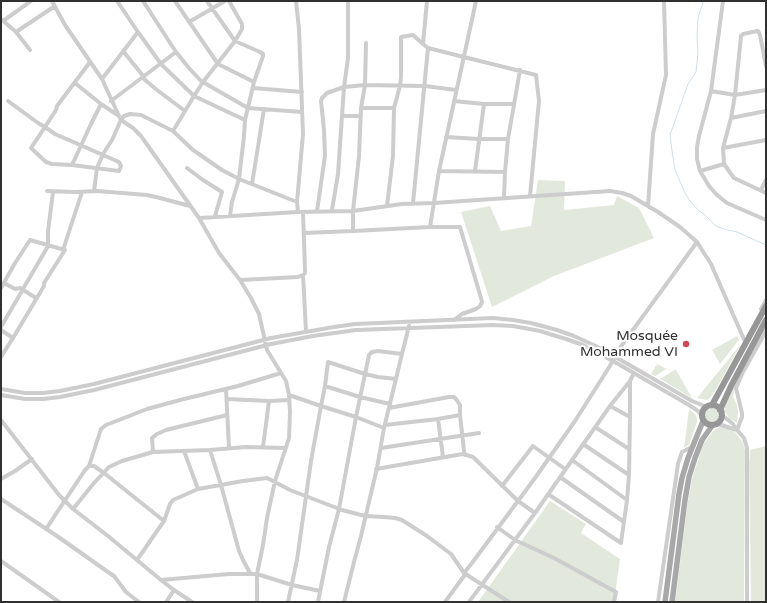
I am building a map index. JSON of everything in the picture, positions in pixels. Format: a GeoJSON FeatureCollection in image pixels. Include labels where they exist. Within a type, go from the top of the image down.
{"type":"FeatureCollection","features":[{"type":"Feature","properties":{"kind":"highway"},"geometry":{"type":"LineString","coordinates":[[710,406],[766,306]]}},
{"type":"Feature","properties":{"kind":"highway"},"geometry":{"type":"LineString","coordinates":[[721,412],[715,406],[710,406],[704,409],[702,418],[707,424],[715,425],[721,418],[721,412],[766,320]]}},
{"type":"Feature","properties":{"kind":"main road"},"geometry":{"type":"LineString","coordinates":[[665,602],[682,478],[692,447],[702,426],[702,418]]}},
{"type":"Feature","properties":{"kind":"main road"},"geometry":{"type":"LineString","coordinates":[[672,602],[690,477],[702,440],[715,425]]}},
{"type":"Feature","properties":{"kind":"street"},"geometry":{"type":"LineString","coordinates":[[30,50],[16,32],[2,20],[31,1]]}},
{"type":"Feature","properties":{"kind":"street"},"geometry":{"type":"LineString","coordinates":[[52,1],[65,25],[102,79],[120,118]]}},
{"type":"Feature","properties":{"kind":"street"},"geometry":{"type":"LineString","coordinates":[[117,1],[161,64],[194,96],[245,120]]}},
{"type":"Feature","properties":{"kind":"street"},"geometry":{"type":"LineString","coordinates":[[143,1],[176,52],[196,77],[203,82],[248,108],[302,112]]}},
{"type":"Feature","properties":{"kind":"street"},"geometry":{"type":"LineString","coordinates":[[175,1],[218,64],[254,82]]}},
{"type":"Feature","properties":{"kind":"street"},"geometry":{"type":"LineString","coordinates":[[207,1],[235,41],[263,54],[263,60],[254,82],[245,120],[239,179],[232,202],[230,216]]}},
{"type":"Feature","properties":{"kind":"street"},"geometry":{"type":"LineString","coordinates":[[189,22],[224,1]]}},
{"type":"Feature","properties":{"kind":"street"},"geometry":{"type":"LineString","coordinates":[[173,131],[203,82],[235,41],[243,26],[229,1]]}},
{"type":"Feature","properties":{"kind":"street"},"geometry":{"type":"LineString","coordinates":[[296,1],[299,29],[303,134],[297,202],[304,233],[306,331]]}},
{"type":"Feature","properties":{"kind":"street"},"geometry":{"type":"LineString","coordinates":[[332,210],[338,174],[344,86],[348,58],[348,1]]}},
{"type":"Feature","properties":{"kind":"street"},"geometry":{"type":"LineString","coordinates":[[423,44],[427,1]]}},
{"type":"Feature","properties":{"kind":"street"},"geometry":{"type":"LineString","coordinates":[[430,227],[446,137],[476,1]]}},
{"type":"Feature","properties":{"kind":"street"},"geometry":{"type":"LineString","coordinates":[[648,206],[653,134],[666,75],[664,1]]}},
{"type":"Feature","properties":{"kind":"street"},"geometry":{"type":"LineString","coordinates":[[723,1],[711,91],[697,147],[697,159],[700,171],[709,186],[717,195],[728,203],[766,220]]}},
{"type":"Feature","properties":{"kind":"street"},"geometry":{"type":"LineString","coordinates":[[16,32],[55,6]]}},
{"type":"Feature","properties":{"kind":"street"},"geometry":{"type":"LineString","coordinates":[[766,66],[758,31],[743,34],[741,36],[731,118],[723,148],[724,164],[734,178],[766,193]]}},
{"type":"Feature","properties":{"kind":"street"},"geometry":{"type":"LineString","coordinates":[[102,79],[138,32]]}},
{"type":"Feature","properties":{"kind":"street"},"geometry":{"type":"LineString","coordinates":[[387,206],[393,156],[394,108],[400,86],[401,37],[413,35],[428,48],[536,75],[539,101],[530,196]]}},
{"type":"Feature","properties":{"kind":"street"},"geometry":{"type":"LineString","coordinates":[[353,231],[353,211],[359,156],[361,108],[365,85],[366,43]]}},
{"type":"Feature","properties":{"kind":"street"},"geometry":{"type":"LineString","coordinates":[[412,203],[428,48]]}},
{"type":"Feature","properties":{"kind":"street"},"geometry":{"type":"LineString","coordinates":[[123,51],[144,79],[185,111]]}},
{"type":"Feature","properties":{"kind":"street"},"geometry":{"type":"LineString","coordinates":[[112,101],[176,52]]}},
{"type":"Feature","properties":{"kind":"street"},"geometry":{"type":"LineString","coordinates":[[8,101],[45,127],[61,137],[119,162],[121,166],[119,171],[52,164],[46,162],[31,148],[45,127],[56,110],[57,106],[90,62]]}},
{"type":"Feature","properties":{"kind":"street"},"geometry":{"type":"LineString","coordinates":[[504,198],[508,138],[520,70]]}},
{"type":"Feature","properties":{"kind":"street"},"geometry":{"type":"LineString","coordinates":[[75,83],[133,128],[141,136],[199,218],[219,253],[240,280],[251,298],[258,314],[266,345],[271,357],[286,382],[289,394],[289,438],[275,481],[257,574],[257,602]]}},
{"type":"Feature","properties":{"kind":"street"},"geometry":{"type":"LineString","coordinates":[[317,211],[325,156],[321,101],[327,93],[344,86],[365,85],[425,86],[456,90]]}},
{"type":"Feature","properties":{"kind":"street"},"geometry":{"type":"LineString","coordinates":[[253,88],[302,92]]}},
{"type":"Feature","properties":{"kind":"street"},"geometry":{"type":"LineString","coordinates":[[711,91],[735,95],[766,90]]}},
{"type":"Feature","properties":{"kind":"street"},"geometry":{"type":"LineString","coordinates":[[454,101],[484,104],[514,104]]}},
{"type":"Feature","properties":{"kind":"street"},"geometry":{"type":"LineString","coordinates":[[72,165],[101,104]]}},
{"type":"Feature","properties":{"kind":"street"},"geometry":{"type":"LineString","coordinates":[[475,172],[484,104]]}},
{"type":"Feature","properties":{"kind":"street"},"geometry":{"type":"LineString","coordinates":[[361,108],[394,108]]}},
{"type":"Feature","properties":{"kind":"street"},"geometry":{"type":"LineString","coordinates":[[252,184],[264,109]]}},
{"type":"Feature","properties":{"kind":"street"},"geometry":{"type":"LineString","coordinates":[[731,118],[766,111]]}},
{"type":"Feature","properties":{"kind":"street"},"geometry":{"type":"LineString","coordinates":[[94,191],[97,168],[103,154],[112,140],[120,118],[128,114],[141,115],[173,131],[185,144],[200,156],[239,179],[297,202]]}},
{"type":"Feature","properties":{"kind":"street"},"geometry":{"type":"LineString","coordinates":[[343,116],[361,116]]}},
{"type":"Feature","properties":{"kind":"street"},"geometry":{"type":"LineString","coordinates":[[446,137],[479,139],[508,138]]}},
{"type":"Feature","properties":{"kind":"street"},"geometry":{"type":"LineString","coordinates":[[723,148],[766,140]]}},
{"type":"Feature","properties":{"kind":"street"},"geometry":{"type":"LineString","coordinates":[[700,171],[724,164]]}},
{"type":"Feature","properties":{"kind":"street"},"geometry":{"type":"LineString","coordinates":[[187,168],[196,176],[222,192],[215,216]]}},
{"type":"Feature","properties":{"kind":"street"},"geometry":{"type":"LineString","coordinates":[[440,171],[505,172]]}},
{"type":"Feature","properties":{"kind":"street"},"geometry":{"type":"LineString","coordinates":[[761,190],[766,180]]}},
{"type":"Feature","properties":{"kind":"street"},"geometry":{"type":"LineString","coordinates":[[47,191],[94,191],[154,196],[190,206]]}},
{"type":"Feature","properties":{"kind":"street"},"geometry":{"type":"LineString","coordinates":[[199,218],[332,210],[353,211],[412,203],[434,203],[616,191],[632,196],[648,206],[680,227],[697,242],[711,264],[745,342]]}},
{"type":"Feature","properties":{"kind":"street"},"geometry":{"type":"LineString","coordinates":[[13,338],[1,328],[48,246],[49,222],[53,192]]}},
{"type":"Feature","properties":{"kind":"street"},"geometry":{"type":"LineString","coordinates":[[1,357],[65,250],[63,250],[82,192]]}},
{"type":"Feature","properties":{"kind":"street"},"geometry":{"type":"LineString","coordinates":[[304,233],[460,227],[482,302],[480,306],[453,320]]}},
{"type":"Feature","properties":{"kind":"street"},"geometry":{"type":"LineString","coordinates":[[1,288],[30,240],[63,250]]}},
{"type":"Feature","properties":{"kind":"street"},"geometry":{"type":"LineString","coordinates":[[445,602],[464,576],[464,573],[550,458],[613,361],[614,356],[697,242]]}},
{"type":"Feature","properties":{"kind":"street"},"geometry":{"type":"LineString","coordinates":[[240,280],[298,277],[304,275]]}},
{"type":"Feature","properties":{"kind":"street"},"geometry":{"type":"LineString","coordinates":[[4,283],[15,290],[20,288],[23,289],[36,298]]}},
{"type":"Feature","properties":{"kind":"street"},"geometry":{"type":"LineString","coordinates":[[745,342],[766,300]]}},
{"type":"Feature","properties":{"kind":"street"},"geometry":{"type":"LineString","coordinates":[[1,389],[16,392],[35,393],[60,391],[101,382],[265,339],[355,324],[498,319],[540,325],[566,332],[614,356],[692,401],[710,406]]}},
{"type":"Feature","properties":{"kind":"street"},"geometry":{"type":"LineString","coordinates":[[344,602],[361,536],[385,426],[411,321]]}},
{"type":"Feature","properties":{"kind":"street"},"geometry":{"type":"LineString","coordinates":[[1,395],[26,399],[60,397],[101,388],[266,345],[306,337],[356,330],[483,324],[522,327],[566,338],[613,361],[698,410],[702,418]]}},
{"type":"Feature","properties":{"kind":"street"},"geometry":{"type":"LineString","coordinates":[[737,430],[742,413],[736,388],[743,372],[766,331]]}},
{"type":"Feature","properties":{"kind":"street"},"geometry":{"type":"LineString","coordinates":[[318,602],[329,547],[340,509],[356,417],[370,355],[372,352],[378,351],[402,354]]}},
{"type":"Feature","properties":{"kind":"street"},"geometry":{"type":"LineString","coordinates":[[288,602],[307,496],[328,362],[365,374],[396,379]]}},
{"type":"Feature","properties":{"kind":"street"},"geometry":{"type":"LineString","coordinates":[[46,529],[64,500],[89,466],[101,429],[106,425],[147,410],[184,399],[238,386],[281,373]]}},
{"type":"Feature","properties":{"kind":"street"},"geometry":{"type":"LineString","coordinates":[[469,602],[535,513],[634,374]]}},
{"type":"Feature","properties":{"kind":"street"},"geometry":{"type":"LineString","coordinates":[[548,494],[621,543],[629,475],[630,380]]}},
{"type":"Feature","properties":{"kind":"street"},"geometry":{"type":"LineString","coordinates":[[325,386],[390,406],[454,397],[460,405],[465,455]]}},
{"type":"Feature","properties":{"kind":"street"},"geometry":{"type":"LineString","coordinates":[[226,389],[229,448]]}},
{"type":"Feature","properties":{"kind":"street"},"geometry":{"type":"LineString","coordinates":[[289,394],[321,406],[385,426],[460,415]]}},
{"type":"Feature","properties":{"kind":"street"},"geometry":{"type":"LineString","coordinates":[[227,399],[270,401],[289,400]]}},
{"type":"Feature","properties":{"kind":"street"},"geometry":{"type":"LineString","coordinates":[[263,447],[270,401]]}},
{"type":"Feature","properties":{"kind":"street"},"geometry":{"type":"LineString","coordinates":[[610,406],[630,418]]}},
{"type":"Feature","properties":{"kind":"street"},"geometry":{"type":"LineString","coordinates":[[721,412],[744,438],[748,448],[747,602]]}},
{"type":"Feature","properties":{"kind":"street"},"geometry":{"type":"LineString","coordinates":[[153,452],[152,438],[157,434],[166,430],[227,415]]}},
{"type":"Feature","properties":{"kind":"street"},"geometry":{"type":"LineString","coordinates":[[438,419],[443,457]]}},
{"type":"Feature","properties":{"kind":"street"},"geometry":{"type":"LineString","coordinates":[[1,420],[59,495],[73,509],[161,580],[192,602]]}},
{"type":"Feature","properties":{"kind":"street"},"geometry":{"type":"LineString","coordinates":[[715,425],[737,430]]}},
{"type":"Feature","properties":{"kind":"street"},"geometry":{"type":"LineString","coordinates":[[595,427],[630,449]]}},
{"type":"Feature","properties":{"kind":"street"},"geometry":{"type":"LineString","coordinates":[[381,448],[479,433]]}},
{"type":"Feature","properties":{"kind":"street"},"geometry":{"type":"LineString","coordinates":[[584,444],[629,475]]}},
{"type":"Feature","properties":{"kind":"street"},"geometry":{"type":"LineString","coordinates":[[502,486],[533,446],[565,469]]}},
{"type":"Feature","properties":{"kind":"street"},"geometry":{"type":"LineString","coordinates":[[658,602],[678,464],[682,452],[692,447]]}},
{"type":"Feature","properties":{"kind":"street"},"geometry":{"type":"LineString","coordinates":[[73,509],[109,467],[122,461],[153,452],[229,448],[286,448]]}},
{"type":"Feature","properties":{"kind":"street"},"geometry":{"type":"LineString","coordinates":[[210,450],[239,551],[244,564],[250,573]]}},
{"type":"Feature","properties":{"kind":"street"},"geometry":{"type":"LineString","coordinates":[[184,451],[198,489]]}},
{"type":"Feature","properties":{"kind":"street"},"geometry":{"type":"LineString","coordinates":[[376,469],[457,455],[473,456],[518,501],[535,513]]}},
{"type":"Feature","properties":{"kind":"street"},"geometry":{"type":"LineString","coordinates":[[1,479],[15,472],[32,459]]}},
{"type":"Feature","properties":{"kind":"street"},"geometry":{"type":"LineString","coordinates":[[572,460],[627,500]]}},
{"type":"Feature","properties":{"kind":"street"},"geometry":{"type":"LineString","coordinates":[[89,466],[94,466],[104,473],[164,521]]}},
{"type":"Feature","properties":{"kind":"street"},"geometry":{"type":"LineString","coordinates":[[560,477],[624,522]]}},
{"type":"Feature","properties":{"kind":"street"},"geometry":{"type":"LineString","coordinates":[[137,560],[164,521],[173,500],[198,489],[267,478],[286,488],[340,509],[365,516],[384,516],[402,520],[451,554],[464,573],[510,602]]}},
{"type":"Feature","properties":{"kind":"street"},"geometry":{"type":"LineString","coordinates":[[1,500],[114,576],[126,592],[139,602]]}},
{"type":"Feature","properties":{"kind":"street"},"geometry":{"type":"LineString","coordinates":[[498,527],[515,540],[554,558],[616,592],[614,602]]}},
{"type":"Feature","properties":{"kind":"street"},"geometry":{"type":"LineString","coordinates":[[1,561],[60,602]]}},
{"type":"Feature","properties":{"kind":"street"},"geometry":{"type":"LineString","coordinates":[[161,580],[250,573],[320,591]]}},
{"type":"Feature","properties":{"kind":"street"},"geometry":{"type":"LineString","coordinates":[[166,602],[174,590]]}},
{"type":"Feature","properties":{"kind":"shaded area"},"geometry":{"type":"Polygon","coordinates":[[[538,180],[565,181],[564,210],[614,205],[617,196],[639,208],[654,238],[554,276],[492,307],[461,212],[490,206],[501,231],[531,226],[538,180]]]}},
{"type":"Feature","properties":{"kind":"shaded area"},"geometry":{"type":"Polygon","coordinates":[[[737,336],[739,340],[720,364],[712,350],[737,336]]]}},
{"type":"Feature","properties":{"kind":"shaded area"},"geometry":{"type":"Polygon","coordinates":[[[741,344],[709,399],[706,400],[697,398],[741,344]]]}},
{"type":"Feature","properties":{"kind":"shaded area"},"geometry":{"type":"Polygon","coordinates":[[[657,364],[667,369],[655,376],[651,374],[657,364]]]}},
{"type":"Feature","properties":{"kind":"shaded area"},"geometry":{"type":"Polygon","coordinates":[[[676,370],[692,398],[660,379],[676,370]]]}},
{"type":"Feature","properties":{"kind":"shaded area"},"geometry":{"type":"Polygon","coordinates":[[[735,384],[733,397],[737,405],[737,423],[729,418],[724,411],[726,402],[735,384]]]}},
{"type":"Feature","properties":{"kind":"shaded area"},"geometry":{"type":"Polygon","coordinates":[[[712,408],[717,410],[720,416],[717,421],[712,423],[707,421],[704,415],[707,410],[712,408]]]}},
{"type":"Feature","properties":{"kind":"shaded area"},"geometry":{"type":"Polygon","coordinates":[[[689,409],[695,414],[697,422],[689,445],[684,448],[689,409]]]}},
{"type":"Feature","properties":{"kind":"shaded area"},"geometry":{"type":"Polygon","coordinates":[[[720,427],[728,428],[735,432],[742,441],[745,449],[744,602],[675,602],[692,479],[704,443],[714,430],[720,427]]]}},
{"type":"Feature","properties":{"kind":"shaded area"},"geometry":{"type":"Polygon","coordinates":[[[766,446],[766,602],[751,602],[750,450],[766,446]]]}},
{"type":"Feature","properties":{"kind":"shaded area"},"geometry":{"type":"Polygon","coordinates":[[[550,501],[586,524],[581,533],[620,559],[614,602],[478,602],[550,501]]]}},
{"type":"Feature","properties":{"kind":"waterway"},"geometry":{"type":"LineString","coordinates":[[703,1],[698,19],[698,53],[696,72],[688,84],[670,135],[675,170],[690,201],[716,226],[737,232],[766,245]]}},
{"type":"Feature","properties":{"kind":"place","name":"Mosquée Mohammed VI"},"geometry":{"type":"Point","coordinates":[686,344]}}]}
